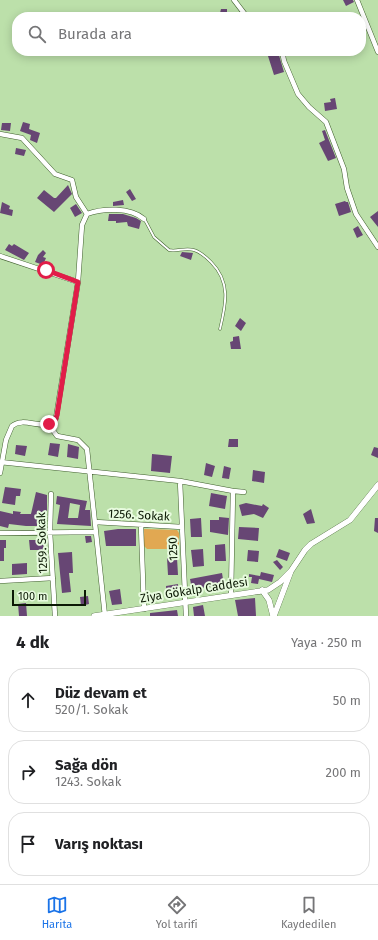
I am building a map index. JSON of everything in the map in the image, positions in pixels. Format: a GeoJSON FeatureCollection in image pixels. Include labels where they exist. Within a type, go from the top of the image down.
{"type":"FeatureCollection","features":[{"type":"Feature","properties":{"kind":"street"},"geometry":{"type":"LineString","coordinates":[[234,0],[243,12]]}},
{"type":"Feature","properties":{"kind":"street"},"geometry":{"type":"LineString","coordinates":[[357,0],[362,12]]}},
{"type":"Feature","properties":{"kind":"street"},"geometry":{"type":"LineString","coordinates":[[366,22],[378,52]]}},
{"type":"Feature","properties":{"kind":"street"},"geometry":{"type":"LineString","coordinates":[[283,56],[298,94],[309,108],[326,122],[344,169],[347,188],[356,214],[378,247]]}},
{"type":"Feature","properties":{"kind":"street"},"geometry":{"type":"LineString","coordinates":[[0,134],[22,138],[56,176],[72,180],[76,197],[87,214]]}},
{"type":"Feature","properties":{"kind":"street"},"geometry":{"type":"LineString","coordinates":[[87,214],[122,210],[131,212],[144,219]]}},
{"type":"Feature","properties":{"kind":"street"},"geometry":{"type":"LineString","coordinates":[[0,473],[6,440],[12,426],[21,422],[49,424],[55,421],[78,282],[82,225],[87,214]]}},
{"type":"Feature","properties":{"kind":"street"},"geometry":{"type":"LineString","coordinates":[[0,256],[78,282]]}},
{"type":"Feature","properties":{"kind":"street"},"geometry":{"type":"LineString","coordinates":[[49,424],[57,436],[73,439],[85,445],[91,471],[105,615]]}},
{"type":"Feature","properties":{"kind":"street"},"geometry":{"type":"LineString","coordinates":[[1,462],[180,481],[244,492]]}},
{"type":"Feature","properties":{"kind":"street","name":"1250"},"geometry":{"type":"LineString","coordinates":[[180,481],[186,616]]}},
{"type":"Feature","properties":{"kind":"street"},"geometry":{"type":"LineString","coordinates":[[273,616],[292,571],[308,547],[350,520],[378,485]]}},
{"type":"Feature","properties":{"kind":"street"},"geometry":{"type":"LineString","coordinates":[[232,595],[233,491]]}},
{"type":"Feature","properties":{"kind":"street","name":"1259. Sokak"},"geometry":{"type":"LineString","coordinates":[[51,494],[50,532],[55,616]]}},
{"type":"Feature","properties":{"kind":"street","name":"1256. Sokak"},"geometry":{"type":"LineString","coordinates":[[95,522],[141,526],[182,527]]}},
{"type":"Feature","properties":{"kind":"street"},"geometry":{"type":"LineString","coordinates":[[141,526],[144,609]]}},
{"type":"Feature","properties":{"kind":"street"},"geometry":{"type":"LineString","coordinates":[[0,533],[96,532]]}},
{"type":"Feature","properties":{"kind":"street","name":"Ziya Gökalp Caddesi"},"geometry":{"type":"LineString","coordinates":[[94,616],[262,590],[274,587],[292,571]]}},
{"type":"Feature","properties":{"kind":"street"},"geometry":{"type":"LineString","coordinates":[[0,581],[53,578]]}},
{"type":"Feature","properties":{"kind":"street"},"geometry":{"type":"LineString","coordinates":[[262,590],[269,600],[273,616]]}},
{"type":"Feature","properties":{"kind":"lane"},"geometry":{"type":"LineString","coordinates":[[144,219],[154,237],[169,250],[185,248],[194,250],[205,256],[219,269],[223,279],[226,304],[220,329]]}},
{"type":"Feature","properties":{"kind":"shaded area"},"geometry":{"type":"Polygon","coordinates":[[[144,529],[177,530],[179,533],[179,547],[176,549],[147,549],[144,546],[144,529]]]}},
{"type":"Feature","properties":{"kind":"building"},"geometry":{"type":"Polygon","coordinates":[[[343,0],[353,0],[354,2],[346,6],[343,0]]]}},
{"type":"Feature","properties":{"kind":"building"},"geometry":{"type":"Polygon","coordinates":[[[221,9],[227,9],[227,12],[220,12],[221,9]]]}},
{"type":"Feature","properties":{"kind":"building"},"geometry":{"type":"Polygon","coordinates":[[[268,56],[279,56],[284,72],[274,75],[268,56]]]}},
{"type":"Feature","properties":{"kind":"building"},"geometry":{"type":"Polygon","coordinates":[[[335,98],[337,109],[325,111],[324,103],[331,102],[330,99],[335,98]]]}},
{"type":"Feature","properties":{"kind":"building"},"geometry":{"type":"Polygon","coordinates":[[[23,122],[30,124],[29,129],[40,133],[37,143],[30,140],[31,135],[20,131],[23,122]]]}},
{"type":"Feature","properties":{"kind":"building"},"geometry":{"type":"Polygon","coordinates":[[[2,123],[11,123],[10,131],[1,130],[2,123]]]}},
{"type":"Feature","properties":{"kind":"building"},"geometry":{"type":"Polygon","coordinates":[[[325,130],[336,158],[328,161],[319,143],[325,140],[322,131],[325,130]]]}},
{"type":"Feature","properties":{"kind":"building"},"geometry":{"type":"Polygon","coordinates":[[[16,148],[26,150],[24,156],[15,154],[16,148]]]}},
{"type":"Feature","properties":{"kind":"building"},"geometry":{"type":"Polygon","coordinates":[[[68,185],[72,194],[54,212],[37,198],[44,190],[56,198],[68,185]]]}},
{"type":"Feature","properties":{"kind":"building"},"geometry":{"type":"Polygon","coordinates":[[[130,189],[136,199],[132,201],[126,192],[130,189]]]}},
{"type":"Feature","properties":{"kind":"building"},"geometry":{"type":"Polygon","coordinates":[[[123,200],[124,205],[113,206],[113,202],[123,200]]]}},
{"type":"Feature","properties":{"kind":"building"},"geometry":{"type":"Polygon","coordinates":[[[345,201],[348,202],[351,212],[339,216],[335,204],[345,201]]]}},
{"type":"Feature","properties":{"kind":"building"},"geometry":{"type":"Polygon","coordinates":[[[2,202],[10,206],[9,209],[13,210],[12,216],[0,213],[2,202]]]}},
{"type":"Feature","properties":{"kind":"building"},"geometry":{"type":"Polygon","coordinates":[[[76,204],[82,213],[75,217],[70,208],[76,204]]]}},
{"type":"Feature","properties":{"kind":"building"},"geometry":{"type":"Polygon","coordinates":[[[378,211],[378,227],[370,217],[378,211]]]}},
{"type":"Feature","properties":{"kind":"building"},"geometry":{"type":"Polygon","coordinates":[[[109,214],[123,214],[136,218],[141,221],[139,229],[128,226],[127,222],[116,223],[116,221],[108,221],[109,214]]]}},
{"type":"Feature","properties":{"kind":"building"},"geometry":{"type":"Polygon","coordinates":[[[358,226],[363,235],[357,238],[353,229],[358,226]]]}},
{"type":"Feature","properties":{"kind":"building"},"geometry":{"type":"Polygon","coordinates":[[[9,244],[12,246],[14,244],[29,253],[24,260],[5,250],[9,244]]]}},
{"type":"Feature","properties":{"kind":"building"},"geometry":{"type":"Polygon","coordinates":[[[43,250],[46,253],[43,257],[46,258],[43,265],[35,262],[38,255],[43,250]]]}},
{"type":"Feature","properties":{"kind":"building"},"geometry":{"type":"Polygon","coordinates":[[[182,252],[193,253],[191,260],[180,256],[182,252]]]}},
{"type":"Feature","properties":{"kind":"building"},"geometry":{"type":"Polygon","coordinates":[[[240,318],[246,323],[241,331],[235,326],[240,318]]]}},
{"type":"Feature","properties":{"kind":"building"},"geometry":{"type":"Polygon","coordinates":[[[239,336],[241,349],[231,349],[230,342],[233,341],[233,337],[239,336]]]}},
{"type":"Feature","properties":{"kind":"building"},"geometry":{"type":"Polygon","coordinates":[[[229,439],[238,439],[238,447],[228,447],[229,439]]]}},
{"type":"Feature","properties":{"kind":"building"},"geometry":{"type":"Polygon","coordinates":[[[50,443],[60,444],[58,457],[48,455],[50,443]]]}},
{"type":"Feature","properties":{"kind":"building"},"geometry":{"type":"Polygon","coordinates":[[[68,444],[79,447],[78,459],[67,457],[68,444]]]}},
{"type":"Feature","properties":{"kind":"building"},"geometry":{"type":"Polygon","coordinates":[[[16,445],[27,446],[25,456],[15,454],[16,445]]]}},
{"type":"Feature","properties":{"kind":"building"},"geometry":{"type":"Polygon","coordinates":[[[374,447],[378,448],[378,458],[371,455],[374,447]]]}},
{"type":"Feature","properties":{"kind":"building"},"geometry":{"type":"Polygon","coordinates":[[[152,454],[172,456],[170,473],[151,471],[152,454]]]}},
{"type":"Feature","properties":{"kind":"building"},"geometry":{"type":"Polygon","coordinates":[[[206,463],[215,466],[212,477],[204,475],[206,463]]]}},
{"type":"Feature","properties":{"kind":"building"},"geometry":{"type":"Polygon","coordinates":[[[224,466],[231,468],[229,479],[222,478],[224,466]]]}},
{"type":"Feature","properties":{"kind":"building"},"geometry":{"type":"Polygon","coordinates":[[[253,470],[265,472],[264,483],[252,481],[253,470]]]}},
{"type":"Feature","properties":{"kind":"building"},"geometry":{"type":"Polygon","coordinates":[[[5,487],[21,489],[20,496],[16,496],[15,505],[2,503],[5,487]]]}},
{"type":"Feature","properties":{"kind":"building"},"geometry":{"type":"Polygon","coordinates":[[[36,492],[47,495],[47,512],[44,512],[45,526],[9,524],[8,528],[0,526],[0,511],[13,514],[13,511],[21,512],[20,514],[31,514],[36,492]]]}},
{"type":"Feature","properties":{"kind":"building"},"geometry":{"type":"Polygon","coordinates":[[[211,493],[227,496],[225,509],[209,506],[211,493]]]}},
{"type":"Feature","properties":{"kind":"building"},"geometry":{"type":"Polygon","coordinates":[[[57,496],[87,501],[85,510],[90,510],[91,526],[57,524],[60,505],[56,504],[57,496]],[[70,503],[68,518],[78,518],[80,505],[70,503]]]}},
{"type":"Feature","properties":{"kind":"building"},"geometry":{"type":"Polygon","coordinates":[[[246,503],[262,506],[263,504],[269,508],[263,518],[254,514],[242,516],[239,505],[246,503]]]}},
{"type":"Feature","properties":{"kind":"building"},"geometry":{"type":"Polygon","coordinates":[[[311,509],[315,523],[307,524],[303,514],[311,509]]]}},
{"type":"Feature","properties":{"kind":"building"},"geometry":{"type":"Polygon","coordinates":[[[219,517],[229,518],[228,535],[210,532],[210,520],[219,520],[219,517]]]}},
{"type":"Feature","properties":{"kind":"building"},"geometry":{"type":"Polygon","coordinates":[[[201,518],[202,537],[191,537],[190,519],[201,518]]]}},
{"type":"Feature","properties":{"kind":"building"},"geometry":{"type":"Polygon","coordinates":[[[375,518],[378,518],[378,533],[374,531],[375,518]]]}},
{"type":"Feature","properties":{"kind":"building"},"geometry":{"type":"Polygon","coordinates":[[[239,527],[259,528],[258,541],[238,539],[239,527]]]}},
{"type":"Feature","properties":{"kind":"building"},"geometry":{"type":"Polygon","coordinates":[[[136,529],[136,546],[106,546],[104,531],[136,529]]]}},
{"type":"Feature","properties":{"kind":"building"},"geometry":{"type":"Polygon","coordinates":[[[85,536],[91,536],[92,542],[86,543],[85,536]]]}},
{"type":"Feature","properties":{"kind":"building"},"geometry":{"type":"Polygon","coordinates":[[[0,540],[6,540],[6,548],[4,548],[4,561],[0,561],[0,540]]]}},
{"type":"Feature","properties":{"kind":"building"},"geometry":{"type":"Polygon","coordinates":[[[29,540],[43,540],[44,550],[30,550],[29,540]]]}},
{"type":"Feature","properties":{"kind":"building"},"geometry":{"type":"Polygon","coordinates":[[[225,544],[226,561],[215,561],[215,545],[225,544]]]}},
{"type":"Feature","properties":{"kind":"building"},"geometry":{"type":"Polygon","coordinates":[[[203,549],[204,566],[193,567],[191,550],[203,549]]]}},
{"type":"Feature","properties":{"kind":"building"},"geometry":{"type":"Polygon","coordinates":[[[279,549],[290,553],[287,561],[276,557],[279,549]]]}},
{"type":"Feature","properties":{"kind":"building"},"geometry":{"type":"Polygon","coordinates":[[[248,550],[259,551],[258,562],[247,561],[248,550]]]}},
{"type":"Feature","properties":{"kind":"building"},"geometry":{"type":"Polygon","coordinates":[[[72,552],[73,573],[69,573],[71,592],[62,593],[58,553],[72,552]]]}},
{"type":"Feature","properties":{"kind":"building"},"geometry":{"type":"Polygon","coordinates":[[[167,558],[177,558],[178,575],[168,575],[167,558]]]}},
{"type":"Feature","properties":{"kind":"building"},"geometry":{"type":"Polygon","coordinates":[[[277,560],[283,567],[280,570],[273,562],[277,560]]]}},
{"type":"Feature","properties":{"kind":"building"},"geometry":{"type":"Polygon","coordinates":[[[27,563],[27,574],[12,575],[12,564],[27,563]]]}},
{"type":"Feature","properties":{"kind":"building"},"geometry":{"type":"Polygon","coordinates":[[[261,572],[274,575],[272,582],[259,579],[258,584],[251,583],[252,577],[249,577],[249,574],[260,576],[261,572]]]}},
{"type":"Feature","properties":{"kind":"building"},"geometry":{"type":"Polygon","coordinates":[[[222,573],[224,585],[192,589],[190,579],[222,573]]]}},
{"type":"Feature","properties":{"kind":"building"},"geometry":{"type":"Polygon","coordinates":[[[178,584],[178,596],[167,599],[166,586],[178,584]]]}},
{"type":"Feature","properties":{"kind":"building"},"geometry":{"type":"Polygon","coordinates":[[[120,589],[122,604],[112,605],[109,591],[120,589]]]}},
{"type":"Feature","properties":{"kind":"building"},"geometry":{"type":"Polygon","coordinates":[[[88,596],[89,604],[81,606],[80,597],[88,596]]]}},
{"type":"Feature","properties":{"kind":"building"},"geometry":{"type":"Polygon","coordinates":[[[255,598],[256,616],[238,616],[235,600],[255,598]]]}},
{"type":"Feature","properties":{"kind":"building"},"geometry":{"type":"Polygon","coordinates":[[[26,603],[27,616],[19,616],[18,604],[26,603]]]}},
{"type":"Feature","properties":{"kind":"building"},"geometry":{"type":"Polygon","coordinates":[[[203,605],[205,616],[194,616],[193,607],[203,605]]]}},
{"type":"Feature","properties":{"kind":"building"},"geometry":{"type":"Polygon","coordinates":[[[177,610],[178,616],[150,616],[150,613],[177,610]]]}},
{"type":"Feature","properties":{"kind":"route"},"geometry":{"type":"LineString","coordinates":[[46,270],[78,282],[57,415],[55,421],[49,424]]}}]}
